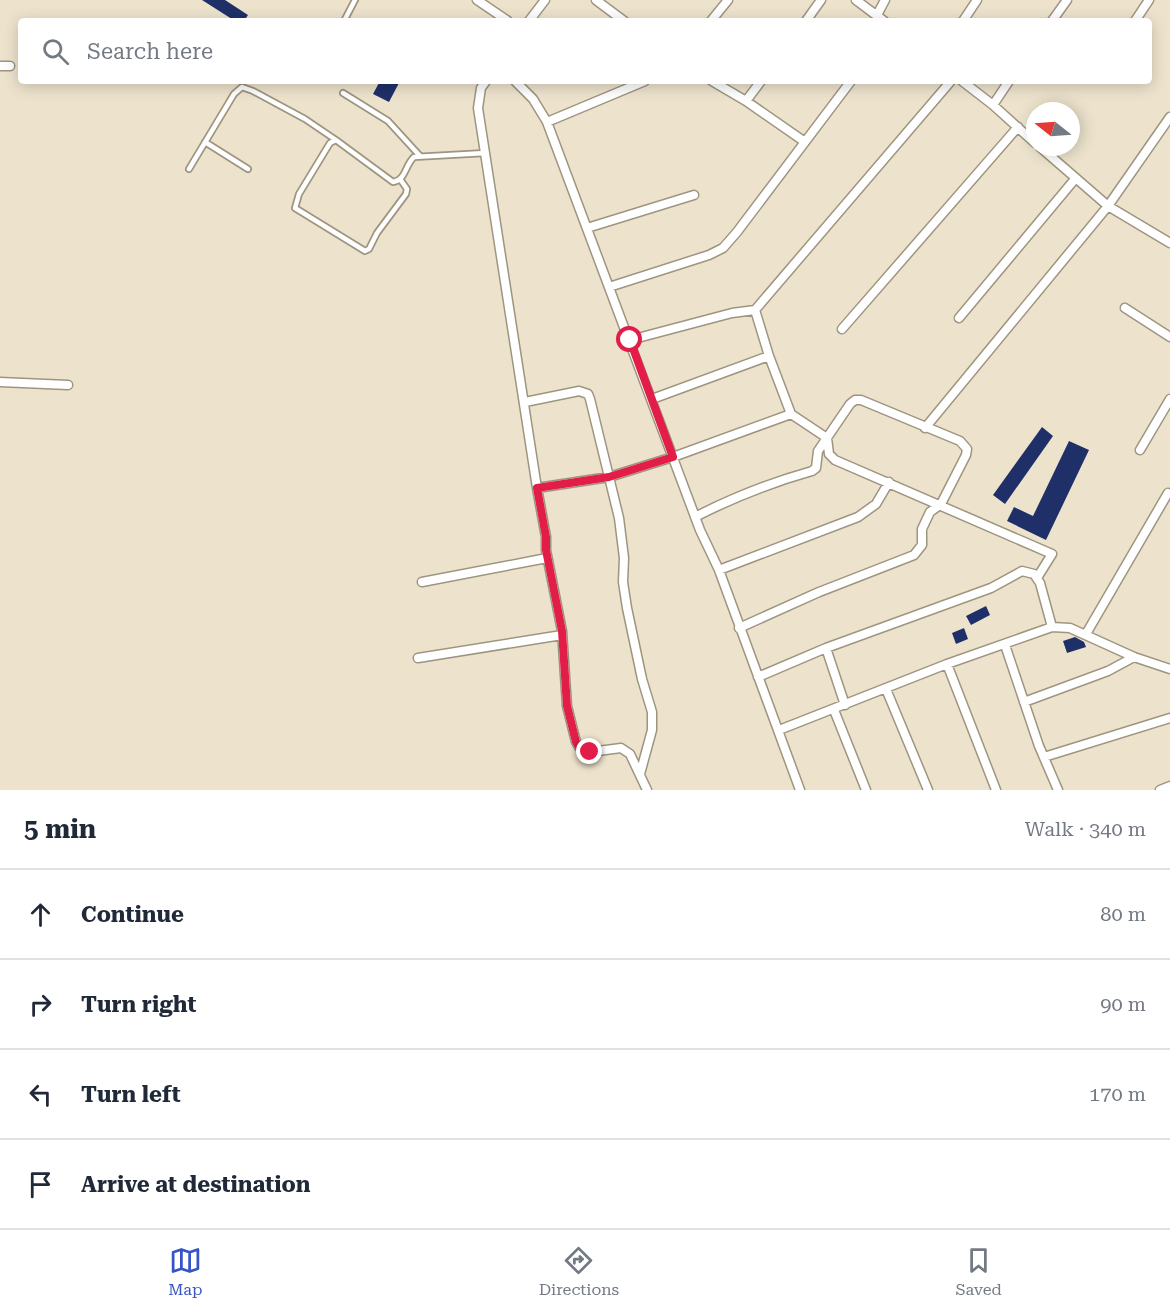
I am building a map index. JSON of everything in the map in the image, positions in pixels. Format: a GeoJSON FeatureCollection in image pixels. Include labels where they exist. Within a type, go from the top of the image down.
{"type":"FeatureCollection","features":[{"type":"Feature","properties":{"kind":"street"},"geometry":{"type":"LineString","coordinates":[[477,0],[504,18]]}},
{"type":"Feature","properties":{"kind":"street"},"geometry":{"type":"LineString","coordinates":[[531,18],[545,0]]}},
{"type":"Feature","properties":{"kind":"street"},"geometry":{"type":"LineString","coordinates":[[596,0],[620,18]]}},
{"type":"Feature","properties":{"kind":"street"},"geometry":{"type":"LineString","coordinates":[[713,18],[728,0]]}},
{"type":"Feature","properties":{"kind":"street"},"geometry":{"type":"LineString","coordinates":[[808,18],[821,0]]}},
{"type":"Feature","properties":{"kind":"street"},"geometry":{"type":"LineString","coordinates":[[856,0],[880,18],[885,0]]}},
{"type":"Feature","properties":{"kind":"street"},"geometry":{"type":"LineString","coordinates":[[965,18],[977,0]]}},
{"type":"Feature","properties":{"kind":"street"},"geometry":{"type":"LineString","coordinates":[[1054,18],[1067,0]]}},
{"type":"Feature","properties":{"kind":"street"},"geometry":{"type":"LineString","coordinates":[[1137,18],[1149,0]]}},
{"type":"Feature","properties":{"kind":"street"},"geometry":{"type":"LineString","coordinates":[[0,66],[10,66]]}},
{"type":"Feature","properties":{"kind":"street"},"geometry":{"type":"LineString","coordinates":[[484,84],[481,88],[478,108],[537,488],[545,526],[547,558],[562,635],[567,706],[579,747],[590,752],[621,748],[630,754],[647,790]]}},
{"type":"Feature","properties":{"kind":"street"},"geometry":{"type":"LineString","coordinates":[[518,84],[533,99],[546,123],[630,340],[695,517],[719,570],[800,790]]}},
{"type":"Feature","properties":{"kind":"street"},"geometry":{"type":"LineString","coordinates":[[546,123],[638,84]]}},
{"type":"Feature","properties":{"kind":"street"},"geometry":{"type":"LineString","coordinates":[[717,84],[805,142]]}},
{"type":"Feature","properties":{"kind":"street"},"geometry":{"type":"LineString","coordinates":[[746,101],[759,84]]}},
{"type":"Feature","properties":{"kind":"street"},"geometry":{"type":"LineString","coordinates":[[609,287],[723,248],[849,84]]}},
{"type":"Feature","properties":{"kind":"street"},"geometry":{"type":"LineString","coordinates":[[630,340],[732,313],[756,310],[948,84]]}},
{"type":"Feature","properties":{"kind":"street"},"geometry":{"type":"LineString","coordinates":[[967,84],[1026,135]]}},
{"type":"Feature","properties":{"kind":"street"},"geometry":{"type":"LineString","coordinates":[[993,105],[1008,84]]}},
{"type":"Feature","properties":{"kind":"street"},"geometry":{"type":"LineString","coordinates":[[925,428],[1108,206],[1169,121]]}},
{"type":"Feature","properties":{"kind":"street"},"geometry":{"type":"LineString","coordinates":[[842,329],[1018,127]]}},
{"type":"Feature","properties":{"kind":"street"},"geometry":{"type":"LineString","coordinates":[[1050,156],[1108,206],[1170,243]]}},
{"type":"Feature","properties":{"kind":"street"},"geometry":{"type":"LineString","coordinates":[[959,318],[1075,179]]}},
{"type":"Feature","properties":{"kind":"street"},"geometry":{"type":"LineString","coordinates":[[587,228],[694,195]]}},
{"type":"Feature","properties":{"kind":"street"},"geometry":{"type":"LineString","coordinates":[[1125,308],[1170,337]]}},
{"type":"Feature","properties":{"kind":"street"},"geometry":{"type":"LineString","coordinates":[[756,310],[769,356],[791,414],[827,438],[829,454],[835,460],[1052,554],[1037,578]]}},
{"type":"Feature","properties":{"kind":"street"},"geometry":{"type":"LineString","coordinates":[[652,399],[769,356]]}},
{"type":"Feature","properties":{"kind":"street"},"geometry":{"type":"LineString","coordinates":[[0,382],[68,385]]}},
{"type":"Feature","properties":{"kind":"street"},"geometry":{"type":"LineString","coordinates":[[525,402],[579,391],[588,394],[619,518],[627,608],[642,679],[652,712],[652,730],[640,774]]}},
{"type":"Feature","properties":{"kind":"street"},"geometry":{"type":"LineString","coordinates":[[1140,450],[1170,399]]}},
{"type":"Feature","properties":{"kind":"street"},"geometry":{"type":"LineString","coordinates":[[695,517],[724,502],[781,479],[812,471],[816,468],[818,451],[855,400],[861,400],[960,441],[967,449],[940,504],[930,512],[922,529],[922,545],[914,555],[819,592],[739,628]]}},
{"type":"Feature","properties":{"kind":"street"},"geometry":{"type":"LineString","coordinates":[[537,488],[609,477],[673,457],[791,414]]}},
{"type":"Feature","properties":{"kind":"street"},"geometry":{"type":"LineString","coordinates":[[719,570],[858,517],[876,504],[889,482]]}},
{"type":"Feature","properties":{"kind":"street"},"geometry":{"type":"LineString","coordinates":[[1086,634],[1168,493]]}},
{"type":"Feature","properties":{"kind":"street"},"geometry":{"type":"LineString","coordinates":[[422,582],[547,558]]}},
{"type":"Feature","properties":{"kind":"street"},"geometry":{"type":"LineString","coordinates":[[758,677],[826,648],[991,588],[1022,571],[1034,574],[1040,582],[1052,627]]}},
{"type":"Feature","properties":{"kind":"street"},"geometry":{"type":"LineString","coordinates":[[779,730],[947,664],[1052,627],[1070,628],[1134,657],[1170,669]]}},
{"type":"Feature","properties":{"kind":"street"},"geometry":{"type":"LineString","coordinates":[[418,658],[562,635]]}},
{"type":"Feature","properties":{"kind":"street"},"geometry":{"type":"LineString","coordinates":[[1005,645],[1044,757],[1058,790]]}},
{"type":"Feature","properties":{"kind":"street"},"geometry":{"type":"LineString","coordinates":[[826,648],[845,705]]}},
{"type":"Feature","properties":{"kind":"street"},"geometry":{"type":"LineString","coordinates":[[1024,702],[1108,671],[1134,657]]}},
{"type":"Feature","properties":{"kind":"street"},"geometry":{"type":"LineString","coordinates":[[947,664],[996,790]]}},
{"type":"Feature","properties":{"kind":"street"},"geometry":{"type":"LineString","coordinates":[[886,689],[928,790]]}},
{"type":"Feature","properties":{"kind":"street"},"geometry":{"type":"LineString","coordinates":[[834,710],[866,790]]}},
{"type":"Feature","properties":{"kind":"street"},"geometry":{"type":"LineString","coordinates":[[1044,757],[1170,718]]}},
{"type":"Feature","properties":{"kind":"street"},"geometry":{"type":"LineString","coordinates":[[1160,790],[1170,786]]}},
{"type":"Feature","properties":{"kind":"lane"},"geometry":{"type":"LineString","coordinates":[[346,18],[355,0]]}},
{"type":"Feature","properties":{"kind":"lane"},"geometry":{"type":"LineString","coordinates":[[189,169],[234,94],[242,87],[305,119],[393,182],[400,179],[410,160],[420,156],[486,153]]}},
{"type":"Feature","properties":{"kind":"lane"},"geometry":{"type":"LineString","coordinates":[[343,93],[388,121],[420,156]]}},
{"type":"Feature","properties":{"kind":"lane"},"geometry":{"type":"LineString","coordinates":[[336,140],[330,143],[299,194],[295,208],[365,250],[369,249],[377,233],[406,194],[406,189],[400,179]]}},
{"type":"Feature","properties":{"kind":"lane"},"geometry":{"type":"LineString","coordinates":[[205,142],[248,169]]}},
{"type":"Feature","properties":{"kind":"building"},"geometry":{"type":"Polygon","coordinates":[[[202,0],[225,0],[248,15],[246,18],[230,18],[202,0]]]}},
{"type":"Feature","properties":{"kind":"building"},"geometry":{"type":"Polygon","coordinates":[[[378,84],[398,84],[389,102],[373,94],[378,84]]]}},
{"type":"Feature","properties":{"kind":"building"},"geometry":{"type":"Polygon","coordinates":[[[1042,427],[1053,436],[1005,504],[993,495],[1042,427]]]}},
{"type":"Feature","properties":{"kind":"building"},"geometry":{"type":"Polygon","coordinates":[[[1069,441],[1089,450],[1046,540],[1007,521],[1014,507],[1033,516],[1069,441]]]}},
{"type":"Feature","properties":{"kind":"building"},"geometry":{"type":"Polygon","coordinates":[[[986,606],[990,615],[971,625],[966,616],[986,606]]]}},
{"type":"Feature","properties":{"kind":"building"},"geometry":{"type":"Polygon","coordinates":[[[964,628],[968,639],[956,644],[952,633],[964,628]]]}},
{"type":"Feature","properties":{"kind":"building"},"geometry":{"type":"Polygon","coordinates":[[[1075,637],[1084,642],[1086,647],[1067,653],[1063,641],[1075,637]]]}},
{"type":"Feature","properties":{"kind":"route"},"geometry":{"type":"LineString","coordinates":[[590,752],[579,747],[576,742],[567,706],[562,631],[546,550],[545,526],[537,488],[609,477],[673,457],[630,340]]}}]}
